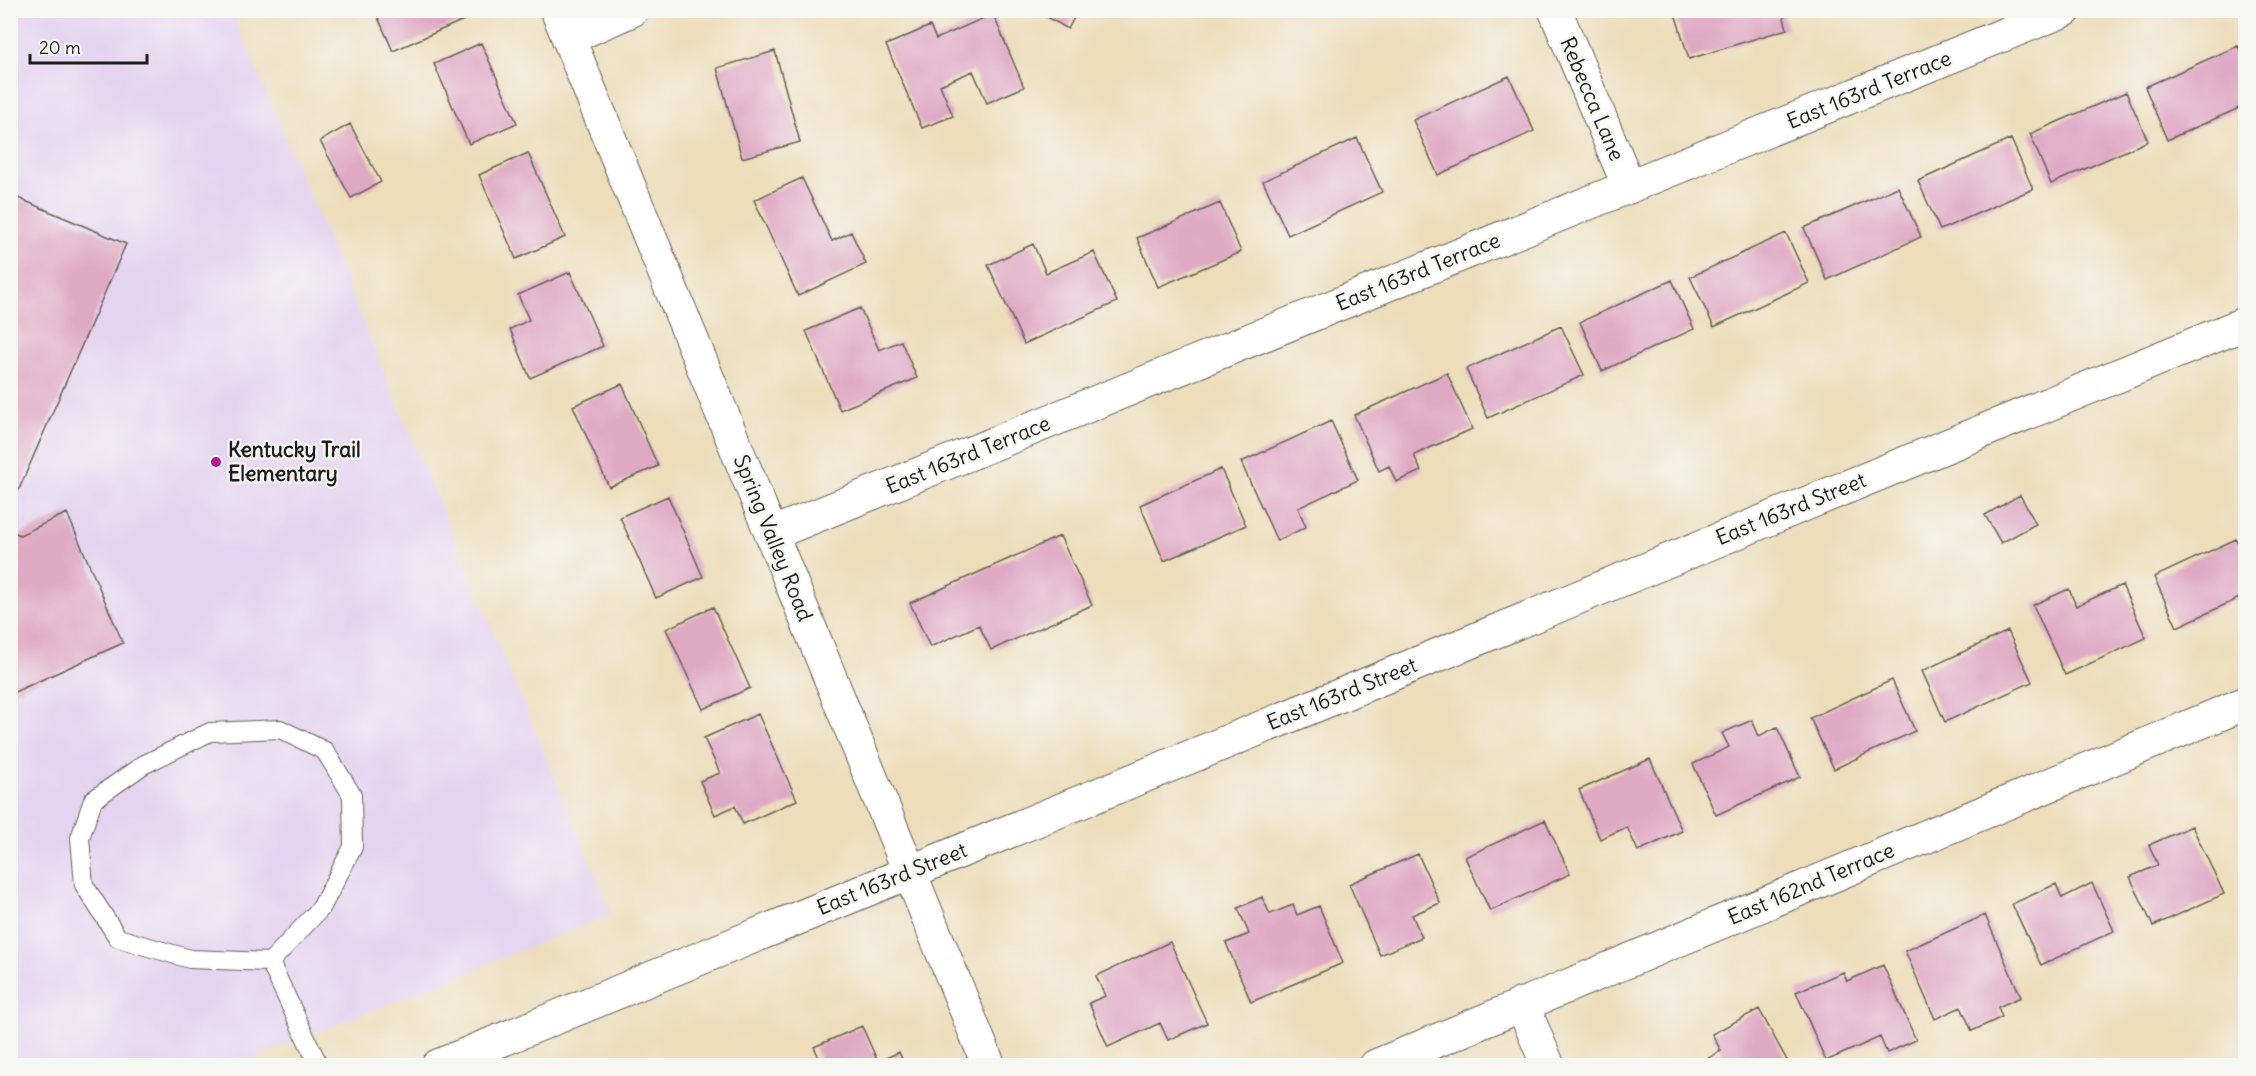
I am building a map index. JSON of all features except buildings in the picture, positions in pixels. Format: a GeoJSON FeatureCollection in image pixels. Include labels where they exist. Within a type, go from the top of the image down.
{"type":"FeatureCollection","features":[{"type":"Feature","properties":{"kind":"street"},"geometry":{"type":"LineString","coordinates":[[563,24],[632,10]]}},
{"type":"Feature","properties":{"kind":"street","name":"Rebecca Lane"},"geometry":{"type":"LineString","coordinates":[[1555,10],[1629,187]]}},
{"type":"Feature","properties":{"kind":"street","name":"East 163rd Terrace"},"geometry":{"type":"LineString","coordinates":[[771,534],[2065,10]]}},
{"type":"Feature","properties":{"kind":"street","name":"Spring Valley Road"},"geometry":{"type":"LineString","coordinates":[[563,24],[989,1065]]}},
{"type":"Feature","properties":{"kind":"street","name":"East 163rd Street"},"geometry":{"type":"LineString","coordinates":[[438,1065],[2246,323]]}},
{"type":"Feature","properties":{"kind":"street","name":"East 162nd Terrace"},"geometry":{"type":"LineString","coordinates":[[1376,1065],[2246,704]]}},
{"type":"Feature","properties":{"kind":"street"},"geometry":{"type":"LineString","coordinates":[[1522,1004],[1548,1065]]}},
{"type":"Feature","properties":{"kind":"lane"},"geometry":{"type":"LineString","coordinates":[[280,729],[325,751],[352,795],[353,847],[321,908],[270,962],[190,959],[118,938],[84,885],[80,838],[93,800],[143,765],[210,732],[280,729]]}},
{"type":"Feature","properties":{"kind":"lane"},"geometry":{"type":"LineString","coordinates":[[270,962],[319,1065]]}},
{"type":"Feature","properties":{"kind":"shaded area","name":"Kentucky Trail Elementary"},"geometry":{"type":"Polygon","coordinates":[[[10,11],[232,11],[612,914],[236,1065],[11,1065],[10,11]]]}},
{"type":"Feature","properties":{"kind":"place","name":"Kentucky Trail Elementary"},"geometry":{"type":"Point","coordinates":[216,462]}}]}
